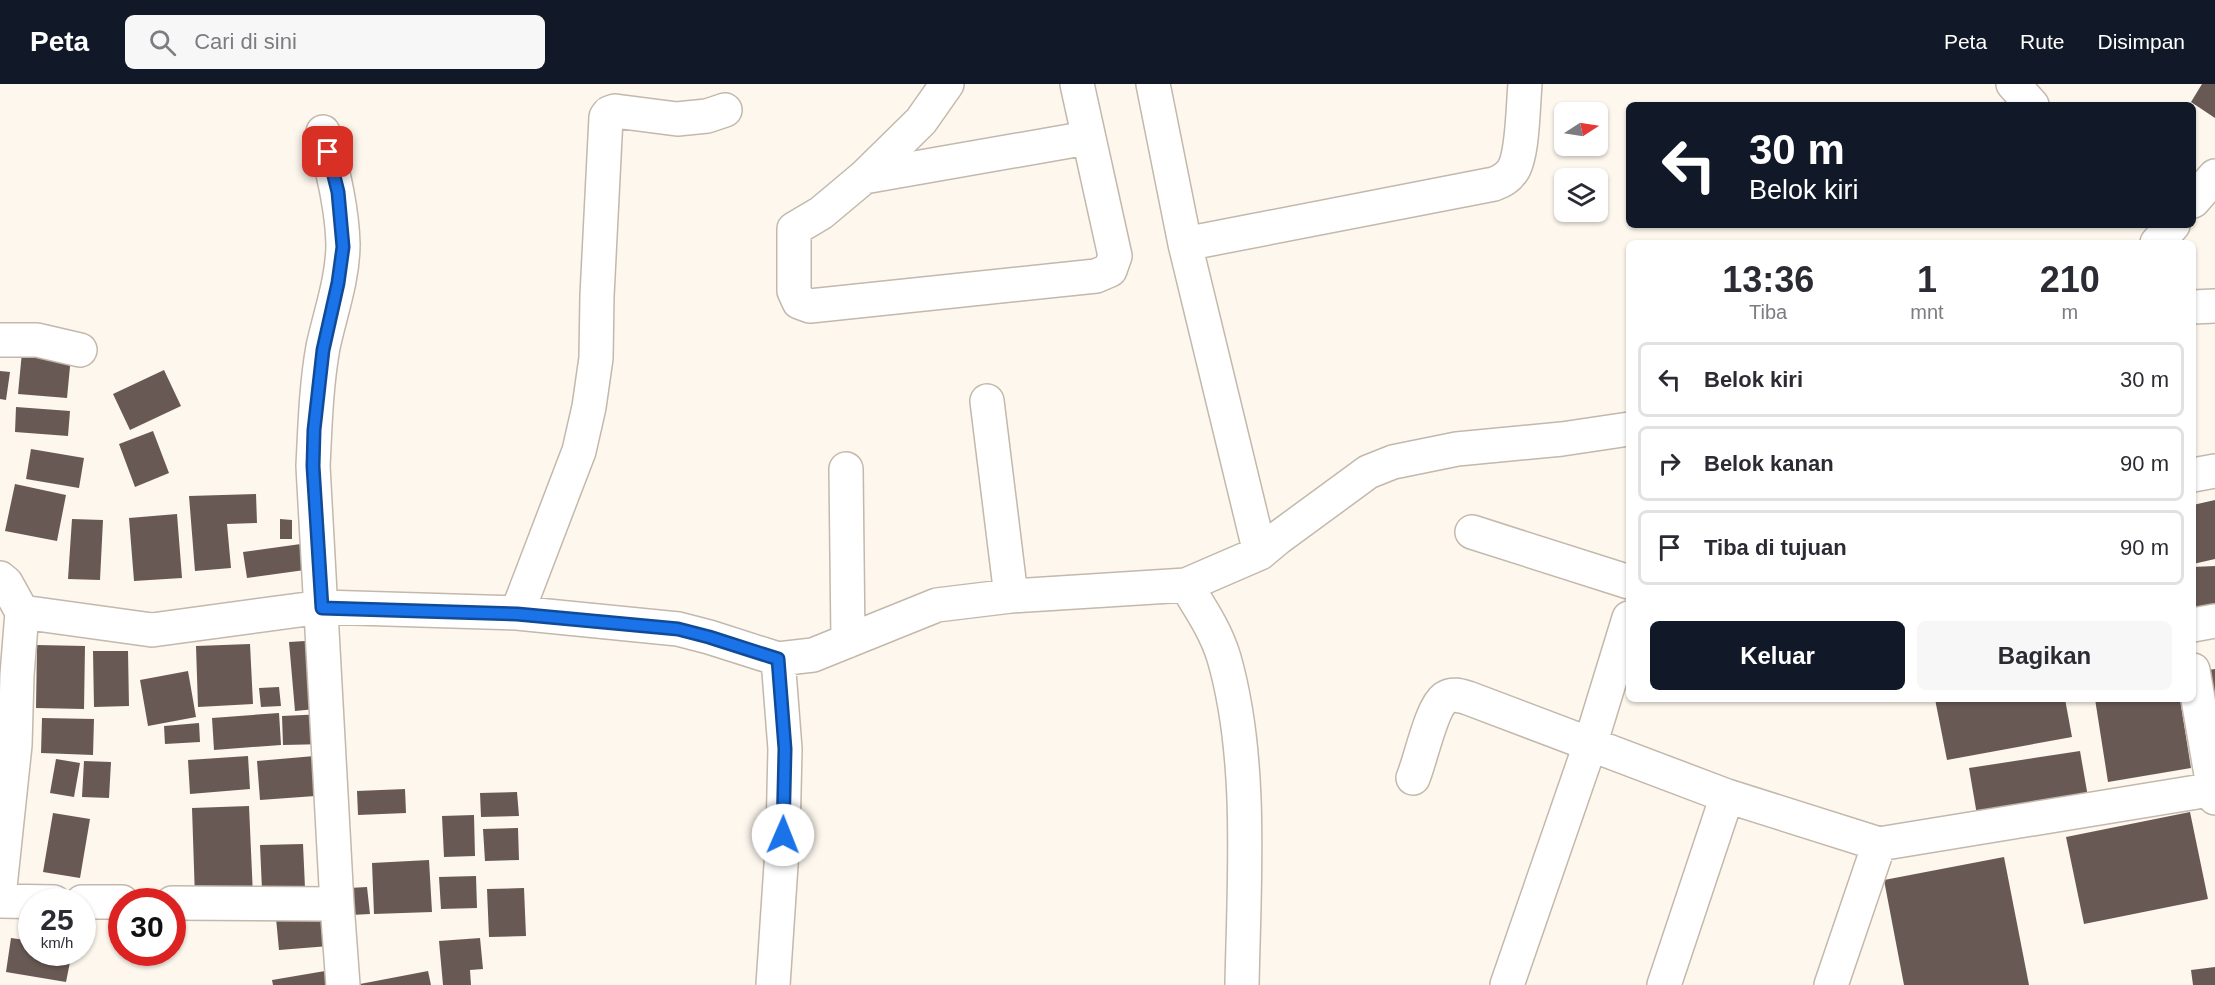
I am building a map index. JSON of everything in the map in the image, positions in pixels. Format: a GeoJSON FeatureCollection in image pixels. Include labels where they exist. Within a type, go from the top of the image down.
{"type":"FeatureCollection","features":[{"type":"Feature","properties":{"kind":"street"},"geometry":{"type":"LineString","coordinates":[[947,84],[921,121],[864,177],[821,213],[794,229],[794,291],[799,302],[810,306],[1096,276],[1110,270],[1115,256],[1087,138],[1077,84]]}},
{"type":"Feature","properties":{"kind":"street"},"geometry":{"type":"LineString","coordinates":[[1153,84],[1185,244],[1260,553]]}},
{"type":"Feature","properties":{"kind":"street"},"geometry":{"type":"LineString","coordinates":[[1185,244],[1494,184],[1504,180],[1518,160],[1525,84]]}},
{"type":"Feature","properties":{"kind":"street"},"geometry":{"type":"LineString","coordinates":[[2013,84],[2029,102]]}},
{"type":"Feature","properties":{"kind":"street"},"geometry":{"type":"LineString","coordinates":[[517,614],[579,451],[589,407],[596,358],[597,285],[606,117],[615,111],[650,117],[694,118],[725,110]]}},
{"type":"Feature","properties":{"kind":"street"},"geometry":{"type":"LineString","coordinates":[[323,132],[338,192],[343,247],[338,283],[323,350],[314,430],[313,466],[343,985]]}},
{"type":"Feature","properties":{"kind":"street"},"geometry":{"type":"LineString","coordinates":[[864,177],[1087,138]]}},
{"type":"Feature","properties":{"kind":"street"},"geometry":{"type":"LineString","coordinates":[[2196,198],[2215,176]]}},
{"type":"Feature","properties":{"kind":"street"},"geometry":{"type":"LineString","coordinates":[[2144,228],[2154,240]]}},
{"type":"Feature","properties":{"kind":"street"},"geometry":{"type":"LineString","coordinates":[[2160,240],[2170,228]]}},
{"type":"Feature","properties":{"kind":"street"},"geometry":{"type":"LineString","coordinates":[[2196,307],[2215,306]]}},
{"type":"Feature","properties":{"kind":"street"},"geometry":{"type":"LineString","coordinates":[[0,340],[37,340],[80,350]]}},
{"type":"Feature","properties":{"kind":"street"},"geometry":{"type":"LineString","coordinates":[[987,401],[1011,596]]}},
{"type":"Feature","properties":{"kind":"street"},"geometry":{"type":"LineString","coordinates":[[22,612],[152,630],[322,608],[517,614],[678,629],[778,659],[813,655],[937,605],[1011,596],[1186,585],[1260,553],[1368,472],[1393,462],[1457,449],[1563,439],[1626,429]]}},
{"type":"Feature","properties":{"kind":"street"},"geometry":{"type":"LineString","coordinates":[[846,469],[848,641]]}},
{"type":"Feature","properties":{"kind":"street"},"geometry":{"type":"LineString","coordinates":[[2196,474],[2215,471]]}},
{"type":"Feature","properties":{"kind":"street"},"geometry":{"type":"LineString","coordinates":[[1472,532],[1626,581]]}},
{"type":"Feature","properties":{"kind":"street"},"geometry":{"type":"LineString","coordinates":[[0,578],[6,583],[22,612],[16,675],[15,745],[0,888]]}},
{"type":"Feature","properties":{"kind":"street"},"geometry":{"type":"LineString","coordinates":[[1186,585],[1212,628],[1223,656],[1237,725],[1245,808],[1242,985]]}},
{"type":"Feature","properties":{"kind":"street"},"geometry":{"type":"LineString","coordinates":[[2196,624],[2215,621]]}},
{"type":"Feature","properties":{"kind":"street"},"geometry":{"type":"LineString","coordinates":[[1507,985],[1590,744],[1626,628]]}},
{"type":"Feature","properties":{"kind":"street"},"geometry":{"type":"LineString","coordinates":[[773,985],[783,835],[785,749],[778,659]]}},
{"type":"Feature","properties":{"kind":"street"},"geometry":{"type":"LineString","coordinates":[[1413,778],[1427,733],[1440,704],[1446,697],[1453,694],[1727,796],[1879,844],[2214,792],[2196,687]]}},
{"type":"Feature","properties":{"kind":"street"},"geometry":{"type":"LineString","coordinates":[[1664,985],[1727,796]]}},
{"type":"Feature","properties":{"kind":"street"},"geometry":{"type":"LineString","coordinates":[[1831,985],[1879,844]]}},
{"type":"Feature","properties":{"kind":"street"},"geometry":{"type":"LineString","coordinates":[[0,901],[18,901]]}},
{"type":"Feature","properties":{"kind":"street"},"geometry":{"type":"LineString","coordinates":[[186,903],[337,904]]}},
{"type":"Feature","properties":{"kind":"building"},"geometry":{"type":"Polygon","coordinates":[[[2202,84],[2215,84],[2215,118],[2196,105],[2196,102],[2191,102],[2202,84]]]}},
{"type":"Feature","properties":{"kind":"building"},"geometry":{"type":"Polygon","coordinates":[[[22,352],[71,356],[67,398],[18,394],[22,352]]]}},
{"type":"Feature","properties":{"kind":"building"},"geometry":{"type":"Polygon","coordinates":[[[164,370],[181,406],[130,430],[113,394],[164,370]]]}},
{"type":"Feature","properties":{"kind":"building"},"geometry":{"type":"Polygon","coordinates":[[[0,371],[10,372],[6,400],[0,399],[0,371]]]}},
{"type":"Feature","properties":{"kind":"building"},"geometry":{"type":"Polygon","coordinates":[[[16,407],[70,411],[68,436],[15,432],[16,407]]]}},
{"type":"Feature","properties":{"kind":"building"},"geometry":{"type":"Polygon","coordinates":[[[153,431],[169,473],[135,487],[119,444],[153,431]]]}},
{"type":"Feature","properties":{"kind":"building"},"geometry":{"type":"Polygon","coordinates":[[[31,449],[84,458],[79,488],[26,479],[31,449]]]}},
{"type":"Feature","properties":{"kind":"building"},"geometry":{"type":"Polygon","coordinates":[[[15,484],[66,495],[57,541],[5,531],[15,484]]]}},
{"type":"Feature","properties":{"kind":"building"},"geometry":{"type":"Polygon","coordinates":[[[256,494],[257,523],[227,524],[231,568],[195,571],[189,496],[256,494]]]}},
{"type":"Feature","properties":{"kind":"building"},"geometry":{"type":"Polygon","coordinates":[[[2215,500],[2215,559],[2196,563],[2196,504],[2215,500]]]}},
{"type":"Feature","properties":{"kind":"building"},"geometry":{"type":"Polygon","coordinates":[[[177,514],[182,578],[134,581],[129,518],[177,514]]]}},
{"type":"Feature","properties":{"kind":"building"},"geometry":{"type":"Polygon","coordinates":[[[72,519],[103,520],[100,580],[68,579],[72,519]]]}},
{"type":"Feature","properties":{"kind":"building"},"geometry":{"type":"Polygon","coordinates":[[[280,519],[292,520],[292,539],[280,539],[280,519]]]}},
{"type":"Feature","properties":{"kind":"building"},"geometry":{"type":"Polygon","coordinates":[[[308,543],[312,569],[247,578],[243,552],[308,543]]]}},
{"type":"Feature","properties":{"kind":"building"},"geometry":{"type":"Polygon","coordinates":[[[2215,566],[2215,611],[2196,612],[2196,567],[2215,566]]]}},
{"type":"Feature","properties":{"kind":"building"},"geometry":{"type":"Polygon","coordinates":[[[321,640],[326,708],[295,711],[289,642],[321,640]]]}},
{"type":"Feature","properties":{"kind":"building"},"geometry":{"type":"Polygon","coordinates":[[[250,644],[253,704],[198,707],[196,646],[250,644]]]}},
{"type":"Feature","properties":{"kind":"building"},"geometry":{"type":"Polygon","coordinates":[[[37,645],[85,646],[84,709],[36,708],[37,645]]]}},
{"type":"Feature","properties":{"kind":"building"},"geometry":{"type":"Polygon","coordinates":[[[93,651],[128,651],[129,706],[94,707],[93,651]]]}},
{"type":"Feature","properties":{"kind":"building"},"geometry":{"type":"Polygon","coordinates":[[[2215,669],[2215,715],[2208,670],[2215,669]]]}},
{"type":"Feature","properties":{"kind":"building"},"geometry":{"type":"Polygon","coordinates":[[[188,671],[196,717],[148,726],[140,680],[188,671]]]}},
{"type":"Feature","properties":{"kind":"building"},"geometry":{"type":"Polygon","coordinates":[[[279,687],[281,706],[261,707],[259,688],[279,687]]]}},
{"type":"Feature","properties":{"kind":"building"},"geometry":{"type":"Polygon","coordinates":[[[1936,702],[2066,702],[2072,737],[1947,760],[1936,702]]]}},
{"type":"Feature","properties":{"kind":"building"},"geometry":{"type":"Polygon","coordinates":[[[2095,702],[2180,702],[2191,768],[2108,782],[2095,702]]]}},
{"type":"Feature","properties":{"kind":"building"},"geometry":{"type":"Polygon","coordinates":[[[279,713],[281,745],[214,750],[212,718],[279,713]]]}},
{"type":"Feature","properties":{"kind":"building"},"geometry":{"type":"Polygon","coordinates":[[[325,714],[327,744],[283,745],[282,716],[325,714]]]}},
{"type":"Feature","properties":{"kind":"building"},"geometry":{"type":"Polygon","coordinates":[[[42,718],[94,719],[93,755],[41,753],[42,718]]]}},
{"type":"Feature","properties":{"kind":"building"},"geometry":{"type":"Polygon","coordinates":[[[199,723],[200,742],[165,744],[164,726],[199,723]]]}},
{"type":"Feature","properties":{"kind":"building"},"geometry":{"type":"Polygon","coordinates":[[[2080,751],[2088,797],[1977,815],[1969,768],[2080,751]]]}},
{"type":"Feature","properties":{"kind":"building"},"geometry":{"type":"Polygon","coordinates":[[[326,755],[329,795],[260,800],[257,761],[326,755]]]}},
{"type":"Feature","properties":{"kind":"building"},"geometry":{"type":"Polygon","coordinates":[[[248,756],[250,789],[190,794],[188,760],[248,756]]]}},
{"type":"Feature","properties":{"kind":"building"},"geometry":{"type":"Polygon","coordinates":[[[56,759],[80,763],[74,797],[50,793],[56,759]]]}},
{"type":"Feature","properties":{"kind":"building"},"geometry":{"type":"Polygon","coordinates":[[[84,761],[111,762],[109,798],[82,797],[84,761]]]}},
{"type":"Feature","properties":{"kind":"building"},"geometry":{"type":"Polygon","coordinates":[[[405,789],[406,813],[358,815],[357,791],[405,789]]]}},
{"type":"Feature","properties":{"kind":"building"},"geometry":{"type":"Polygon","coordinates":[[[517,792],[519,816],[481,817],[480,793],[517,792]]]}},
{"type":"Feature","properties":{"kind":"building"},"geometry":{"type":"Polygon","coordinates":[[[249,806],[253,896],[195,898],[192,808],[249,806]]]}},
{"type":"Feature","properties":{"kind":"building"},"geometry":{"type":"Polygon","coordinates":[[[2190,812],[2208,899],[2084,924],[2066,837],[2190,812]]]}},
{"type":"Feature","properties":{"kind":"building"},"geometry":{"type":"Polygon","coordinates":[[[53,813],[90,819],[80,878],[43,872],[53,813]]]}},
{"type":"Feature","properties":{"kind":"building"},"geometry":{"type":"Polygon","coordinates":[[[474,815],[475,856],[444,857],[442,816],[474,815]]]}},
{"type":"Feature","properties":{"kind":"building"},"geometry":{"type":"Polygon","coordinates":[[[518,828],[519,860],[485,861],[483,829],[518,828]]]}},
{"type":"Feature","properties":{"kind":"building"},"geometry":{"type":"Polygon","coordinates":[[[303,844],[305,888],[262,890],[260,845],[303,844]]]}},
{"type":"Feature","properties":{"kind":"building"},"geometry":{"type":"Polygon","coordinates":[[[2004,857],[2029,985],[1904,985],[1884,880],[2004,857]]]}},
{"type":"Feature","properties":{"kind":"building"},"geometry":{"type":"Polygon","coordinates":[[[429,860],[432,912],[374,914],[372,863],[429,860]]]}},
{"type":"Feature","properties":{"kind":"building"},"geometry":{"type":"Polygon","coordinates":[[[476,876],[477,908],[441,909],[439,877],[476,876]]]}},
{"type":"Feature","properties":{"kind":"building"},"geometry":{"type":"Polygon","coordinates":[[[367,887],[370,914],[351,915],[349,888],[367,887]]]}},
{"type":"Feature","properties":{"kind":"building"},"geometry":{"type":"Polygon","coordinates":[[[524,888],[526,936],[489,937],[487,889],[524,888]]]}},
{"type":"Feature","properties":{"kind":"building"},"geometry":{"type":"Polygon","coordinates":[[[327,914],[329,946],[279,950],[276,918],[327,914]]]}},
{"type":"Feature","properties":{"kind":"building"},"geometry":{"type":"Polygon","coordinates":[[[11,938],[18,939],[18,966],[69,966],[66,982],[6,972],[11,938]]]}},
{"type":"Feature","properties":{"kind":"building"},"geometry":{"type":"Polygon","coordinates":[[[480,938],[483,969],[470,970],[471,985],[443,985],[439,941],[480,938]]]}},
{"type":"Feature","properties":{"kind":"building"},"geometry":{"type":"Polygon","coordinates":[[[2215,967],[2215,985],[2193,985],[2191,970],[2215,967]]]}},
{"type":"Feature","properties":{"kind":"building"},"geometry":{"type":"Polygon","coordinates":[[[331,970],[334,985],[273,985],[272,980],[331,970]]]}},
{"type":"Feature","properties":{"kind":"building"},"geometry":{"type":"Polygon","coordinates":[[[428,971],[431,985],[360,985],[360,984],[428,971]]]}},
{"type":"Feature","properties":{"kind":"route"},"geometry":{"type":"LineString","coordinates":[[328,152],[338,192],[343,247],[338,283],[323,350],[314,430],[313,466],[322,608],[517,614],[678,629],[778,659],[785,749],[783,835]]}}]}
